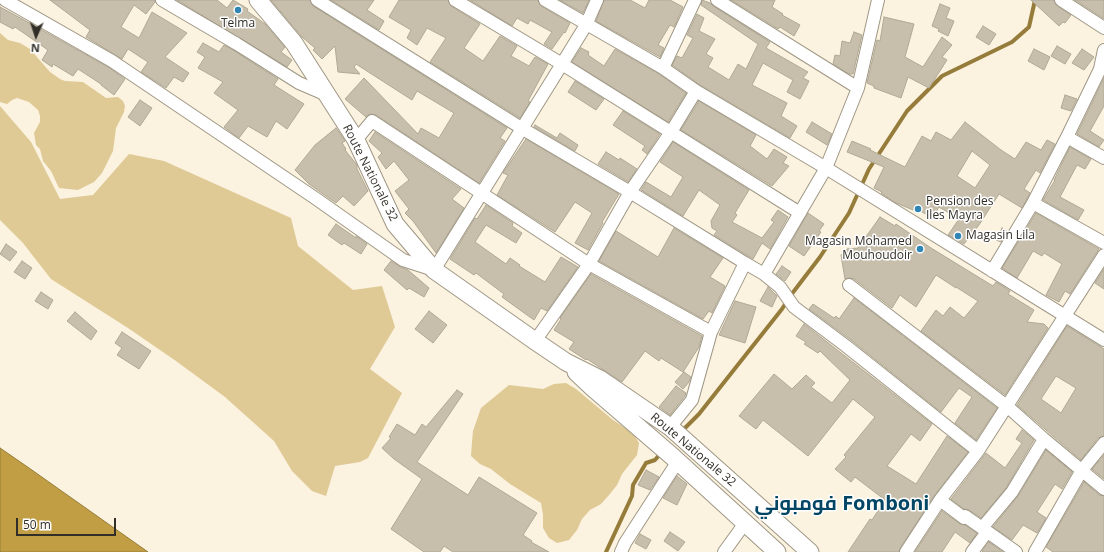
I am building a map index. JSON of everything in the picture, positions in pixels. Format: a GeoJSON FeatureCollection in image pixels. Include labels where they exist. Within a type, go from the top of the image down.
{"type":"FeatureCollection","features":[{"type":"Feature","properties":{"kind":"street"},"geometry":{"type":"LineString","coordinates":[[5,0],[112,61],[315,198],[403,260],[434,270],[483,194],[586,25],[597,0]]}},
{"type":"Feature","properties":{"kind":"street"},"geometry":{"type":"LineString","coordinates":[[162,0],[237,44],[299,83],[327,95]]}},
{"type":"Feature","properties":{"kind":"street","name":"Route Nationale 32"},"geometry":{"type":"LineString","coordinates":[[258,0],[294,43],[356,140],[395,224],[434,270],[566,362],[600,379],[673,429],[810,552]]}},
{"type":"Feature","properties":{"kind":"street"},"geometry":{"type":"LineString","coordinates":[[317,0],[523,129],[764,274],[780,287],[794,307],[846,346],[978,451]]}},
{"type":"Feature","properties":{"kind":"street"},"geometry":{"type":"LineString","coordinates":[[455,0],[562,64],[800,212]]}},
{"type":"Feature","properties":{"kind":"street"},"geometry":{"type":"LineString","coordinates":[[545,0],[663,68],[696,91],[826,168],[1104,340]]}},
{"type":"Feature","properties":{"kind":"street"},"geometry":{"type":"LineString","coordinates":[[663,68],[695,0]]}},
{"type":"Feature","properties":{"kind":"street"},"geometry":{"type":"LineString","coordinates":[[717,0],[858,88]]}},
{"type":"Feature","properties":{"kind":"street"},"geometry":{"type":"LineString","coordinates":[[764,274],[826,168],[858,88],[878,0]]}},
{"type":"Feature","properties":{"kind":"street"},"geometry":{"type":"LineString","coordinates":[[1061,0],[1104,28]]}},
{"type":"Feature","properties":{"kind":"street"},"geometry":{"type":"LineString","coordinates":[[992,271],[1033,203],[1102,70],[1104,50]]}},
{"type":"Feature","properties":{"kind":"street"},"geometry":{"type":"LineString","coordinates":[[535,341],[588,264],[630,192],[671,132],[696,91]]}},
{"type":"Feature","properties":{"kind":"street"},"geometry":{"type":"LineString","coordinates":[[356,140],[372,121],[588,264],[711,332]]}},
{"type":"Feature","properties":{"kind":"street"},"geometry":{"type":"LineString","coordinates":[[1067,137],[1104,158]]}},
{"type":"Feature","properties":{"kind":"street"},"geometry":{"type":"LineString","coordinates":[[1033,203],[1104,243]]}},
{"type":"Feature","properties":{"kind":"street"},"geometry":{"type":"LineString","coordinates":[[906,552],[940,500],[978,451],[1008,407],[1104,256]]}},
{"type":"Feature","properties":{"kind":"street"},"geometry":{"type":"LineString","coordinates":[[673,429],[692,400],[711,332],[745,263]]}},
{"type":"Feature","properties":{"kind":"street"},"geometry":{"type":"LineString","coordinates":[[849,285],[1008,407],[1044,439],[1104,488]]}},
{"type":"Feature","properties":{"kind":"street","name":"Route Nationale 32"},"geometry":{"type":"LineString","coordinates":[[566,362],[592,388],[676,459],[777,552]]}},
{"type":"Feature","properties":{"kind":"street"},"geometry":{"type":"LineString","coordinates":[[972,552],[985,530],[1012,492],[1044,439]]}},
{"type":"Feature","properties":{"kind":"street"},"geometry":{"type":"LineString","coordinates":[[1035,552],[1082,470],[1104,443]]}},
{"type":"Feature","properties":{"kind":"street"},"geometry":{"type":"LineString","coordinates":[[621,552],[676,459]]}},
{"type":"Feature","properties":{"kind":"street"},"geometry":{"type":"LineString","coordinates":[[940,500],[964,518],[965,516],[1016,552]]}},
{"type":"Feature","properties":{"kind":"street"},"geometry":{"type":"LineString","coordinates":[[724,552],[745,523]]}},
{"type":"Feature","properties":{"kind":"shaded area"},"geometry":{"type":"Polygon","coordinates":[[[0,33],[8,40],[20,43],[30,49],[50,72],[60,79],[65,81],[83,82],[106,98],[118,97],[123,101],[125,106],[124,112],[116,128],[113,151],[102,173],[94,182],[78,190],[59,188],[51,171],[43,161],[40,149],[36,145],[34,133],[40,122],[38,110],[29,102],[17,98],[7,104],[0,102],[0,33]]]}},
{"type":"Feature","properties":{"kind":"shaded area"},"geometry":{"type":"Polygon","coordinates":[[[0,106],[31,142],[60,199],[93,195],[129,154],[164,161],[291,218],[298,246],[353,290],[382,286],[395,327],[370,369],[402,393],[368,458],[360,462],[335,466],[326,496],[312,491],[292,471],[274,441],[225,397],[128,328],[51,279],[23,243],[0,220],[0,106]]]}},
{"type":"Feature","properties":{"kind":"shaded area"},"geometry":{"type":"Polygon","coordinates":[[[566,383],[576,389],[613,420],[633,433],[639,443],[637,455],[622,474],[617,485],[609,495],[601,504],[590,510],[582,519],[577,530],[569,540],[557,543],[549,538],[543,528],[541,503],[510,484],[491,469],[480,464],[471,456],[473,431],[481,408],[509,385],[543,389],[554,384],[566,383]]]}},
{"type":"Feature","properties":{"kind":"shaded area"},"geometry":{"type":"Polygon","coordinates":[[[0,448],[29,468],[148,552],[0,552],[0,448]]]}},
{"type":"Feature","properties":{"kind":"building"},"geometry":{"type":"Polygon","coordinates":[[[50,0],[155,0],[146,14],[134,5],[121,27],[139,38],[152,12],[187,33],[165,57],[189,73],[183,82],[174,77],[166,88],[141,72],[148,62],[128,49],[122,59],[86,37],[90,30],[50,0]]]}},
{"type":"Feature","properties":{"kind":"building"},"geometry":{"type":"Polygon","coordinates":[[[177,0],[217,0],[227,8],[233,0],[248,9],[247,11],[265,24],[285,47],[281,52],[292,60],[287,67],[177,0]]]}},
{"type":"Feature","properties":{"kind":"building"},"geometry":{"type":"Polygon","coordinates":[[[271,0],[310,0],[313,6],[507,128],[500,138],[505,141],[479,183],[376,115],[370,114],[366,117],[345,99],[364,78],[418,134],[421,128],[439,138],[454,113],[417,91],[412,100],[356,64],[354,67],[360,74],[338,72],[335,46],[322,59],[313,50],[315,48],[302,37],[271,0]]]}},
{"type":"Feature","properties":{"kind":"building"},"geometry":{"type":"Polygon","coordinates":[[[331,0],[374,0],[367,10],[384,21],[379,30],[331,0]]]}},
{"type":"Feature","properties":{"kind":"building"},"geometry":{"type":"Polygon","coordinates":[[[399,0],[448,0],[451,6],[480,24],[464,48],[483,61],[500,36],[517,46],[511,56],[529,66],[535,57],[548,64],[528,101],[530,102],[520,118],[430,62],[446,38],[427,28],[417,45],[407,38],[411,30],[389,17],[399,0]]]}},
{"type":"Feature","properties":{"kind":"building"},"geometry":{"type":"Polygon","coordinates":[[[470,0],[538,0],[541,6],[570,23],[565,33],[564,32],[552,49],[544,44],[552,32],[530,20],[528,24],[517,18],[512,26],[470,0]]]}},
{"type":"Feature","properties":{"kind":"building"},"geometry":{"type":"Polygon","coordinates":[[[560,0],[589,0],[583,13],[560,0]]]}},
{"type":"Feature","properties":{"kind":"building"},"geometry":{"type":"Polygon","coordinates":[[[604,0],[630,0],[645,8],[649,0],[670,0],[683,7],[674,27],[670,25],[658,45],[664,48],[660,57],[596,21],[604,0]]]}},
{"type":"Feature","properties":{"kind":"building"},"geometry":{"type":"Polygon","coordinates":[[[702,0],[710,3],[770,42],[766,48],[808,72],[803,78],[809,81],[800,99],[787,92],[793,80],[763,63],[752,85],[787,103],[781,116],[797,126],[790,138],[700,85],[672,65],[677,56],[682,58],[693,38],[687,35],[697,14],[704,18],[699,31],[715,39],[706,54],[713,58],[708,67],[729,80],[738,64],[746,69],[758,44],[701,5],[702,0]]]}},
{"type":"Feature","properties":{"kind":"building"},"geometry":{"type":"Polygon","coordinates":[[[731,0],[775,0],[772,7],[783,14],[782,15],[800,25],[794,36],[780,27],[778,29],[731,0]]]}},
{"type":"Feature","properties":{"kind":"building"},"geometry":{"type":"Polygon","coordinates":[[[1031,0],[1054,0],[1057,6],[1071,15],[1065,23],[1063,22],[1059,26],[1031,0]]]}},
{"type":"Feature","properties":{"kind":"building"},"geometry":{"type":"Polygon","coordinates":[[[1075,0],[1104,0],[1104,19],[1075,0]]]}},
{"type":"Feature","properties":{"kind":"building"},"geometry":{"type":"Polygon","coordinates":[[[940,4],[950,8],[946,18],[954,21],[948,36],[932,26],[940,4]]]}},
{"type":"Feature","properties":{"kind":"building"},"geometry":{"type":"Polygon","coordinates":[[[0,7],[108,67],[125,79],[114,95],[101,84],[78,69],[73,76],[53,64],[52,67],[42,60],[48,50],[15,27],[13,29],[0,22],[0,7]]]}},
{"type":"Feature","properties":{"kind":"building"},"geometry":{"type":"Polygon","coordinates":[[[884,17],[914,24],[905,57],[923,67],[942,37],[952,45],[942,57],[947,60],[929,88],[908,77],[901,98],[874,88],[874,86],[867,83],[877,40],[880,41],[884,17]]]}},
{"type":"Feature","properties":{"kind":"building"},"geometry":{"type":"Polygon","coordinates":[[[983,26],[996,34],[989,45],[976,37],[983,26]]]}},
{"type":"Feature","properties":{"kind":"building"},"geometry":{"type":"Polygon","coordinates":[[[854,32],[862,35],[853,74],[849,74],[833,64],[835,55],[840,56],[842,41],[850,43],[854,32]]]}},
{"type":"Feature","properties":{"kind":"building"},"geometry":{"type":"Polygon","coordinates":[[[203,43],[219,52],[224,45],[233,50],[278,79],[274,85],[304,104],[287,129],[276,121],[267,137],[248,126],[239,138],[224,127],[238,110],[214,93],[223,82],[198,68],[205,57],[197,52],[203,43]]]}},
{"type":"Feature","properties":{"kind":"building"},"geometry":{"type":"Polygon","coordinates":[[[1057,46],[1071,54],[1065,64],[1051,56],[1057,46]]]}},
{"type":"Feature","properties":{"kind":"building"},"geometry":{"type":"Polygon","coordinates":[[[581,48],[589,52],[588,55],[604,66],[615,49],[659,74],[686,93],[668,122],[572,62],[581,48]]]}},
{"type":"Feature","properties":{"kind":"building"},"geometry":{"type":"Polygon","coordinates":[[[1034,49],[1050,57],[1044,70],[1028,61],[1034,49]]]}},
{"type":"Feature","properties":{"kind":"building"},"geometry":{"type":"Polygon","coordinates":[[[1082,49],[1094,57],[1084,70],[1072,63],[1082,49]]]}},
{"type":"Feature","properties":{"kind":"building"},"geometry":{"type":"Polygon","coordinates":[[[1104,78],[1104,106],[1090,131],[1104,140],[1099,147],[1077,134],[1104,78]]]}},
{"type":"Feature","properties":{"kind":"building"},"geometry":{"type":"Polygon","coordinates":[[[575,81],[604,99],[596,110],[568,92],[575,81]]]}},
{"type":"Feature","properties":{"kind":"building"},"geometry":{"type":"Polygon","coordinates":[[[1065,95],[1077,99],[1071,111],[1061,108],[1065,95]]]}},
{"type":"Feature","properties":{"kind":"building"},"geometry":{"type":"Polygon","coordinates":[[[140,100],[152,108],[140,126],[128,117],[140,100]]]}},
{"type":"Feature","properties":{"kind":"building"},"geometry":{"type":"Polygon","coordinates":[[[699,101],[756,135],[750,146],[767,159],[774,149],[787,157],[783,163],[789,166],[772,186],[681,130],[699,101]]]}},
{"type":"Feature","properties":{"kind":"building"},"geometry":{"type":"Polygon","coordinates":[[[623,111],[660,134],[647,154],[642,150],[645,146],[613,125],[623,111]]]}},
{"type":"Feature","properties":{"kind":"building"},"geometry":{"type":"Polygon","coordinates":[[[812,122],[832,134],[827,145],[806,132],[812,122]]]}},
{"type":"Feature","properties":{"kind":"building"},"geometry":{"type":"Polygon","coordinates":[[[965,122],[1015,159],[1026,142],[1041,150],[1047,140],[1055,144],[1040,173],[1036,170],[1024,189],[1030,193],[1022,208],[999,194],[979,225],[964,244],[948,235],[959,219],[939,207],[932,218],[914,207],[913,210],[894,202],[881,193],[882,192],[874,188],[884,167],[847,152],[852,141],[905,167],[922,136],[931,141],[936,132],[951,140],[965,122]],[[972,151],[957,176],[975,188],[990,165],[972,151]]]}},
{"type":"Feature","properties":{"kind":"building"},"geometry":{"type":"Polygon","coordinates":[[[535,125],[557,138],[560,133],[578,145],[575,151],[534,127],[535,125]]]}},
{"type":"Feature","properties":{"kind":"building"},"geometry":{"type":"Polygon","coordinates":[[[336,128],[345,141],[342,143],[346,149],[345,150],[357,165],[357,169],[368,191],[354,206],[343,196],[336,203],[309,184],[295,170],[315,145],[336,128]]]}},
{"type":"Feature","properties":{"kind":"building"},"geometry":{"type":"Polygon","coordinates":[[[375,132],[461,189],[452,199],[464,208],[436,253],[413,221],[405,213],[409,209],[395,191],[409,180],[394,161],[386,169],[378,157],[382,153],[369,141],[375,132]]]}},
{"type":"Feature","properties":{"kind":"building"},"geometry":{"type":"Polygon","coordinates":[[[526,139],[619,194],[602,222],[603,223],[588,250],[575,243],[592,213],[575,202],[555,232],[497,195],[508,175],[503,173],[526,139]]]}},
{"type":"Feature","properties":{"kind":"building"},"geometry":{"type":"Polygon","coordinates":[[[673,142],[749,190],[735,213],[737,215],[732,222],[762,238],[774,222],[771,220],[778,210],[788,217],[770,249],[762,243],[753,259],[714,235],[717,231],[712,228],[711,221],[720,205],[699,190],[683,216],[641,190],[646,182],[671,197],[683,177],[660,162],[673,142]]]}},
{"type":"Feature","properties":{"kind":"building"},"geometry":{"type":"Polygon","coordinates":[[[1070,147],[1091,159],[1085,169],[1077,165],[1060,197],[1084,210],[1078,220],[1043,200],[1055,180],[1070,147]]]}},
{"type":"Feature","properties":{"kind":"building"},"geometry":{"type":"Polygon","coordinates":[[[606,152],[619,160],[620,158],[637,169],[628,182],[598,164],[606,152]]]}},
{"type":"Feature","properties":{"kind":"building"},"geometry":{"type":"Polygon","coordinates":[[[486,205],[513,223],[512,226],[522,233],[516,243],[486,225],[475,242],[506,264],[510,258],[520,265],[519,266],[545,282],[561,257],[578,267],[547,311],[541,308],[534,320],[502,297],[504,294],[476,273],[474,275],[450,259],[475,218],[477,219],[486,205]]]}},
{"type":"Feature","properties":{"kind":"building"},"geometry":{"type":"Polygon","coordinates":[[[808,213],[824,224],[819,231],[821,232],[804,256],[789,246],[808,213]]]}},
{"type":"Feature","properties":{"kind":"building"},"geometry":{"type":"Polygon","coordinates":[[[1036,213],[1099,249],[1070,294],[1065,291],[1059,302],[1046,295],[1062,264],[1044,253],[1042,256],[1033,251],[1017,278],[1002,268],[1036,213]]]}},
{"type":"Feature","properties":{"kind":"building"},"geometry":{"type":"Polygon","coordinates":[[[880,217],[895,226],[896,224],[931,248],[993,286],[996,282],[1010,291],[1008,294],[1034,310],[1027,322],[1044,324],[1048,328],[1005,395],[921,331],[936,310],[943,316],[950,307],[964,318],[978,301],[936,275],[916,307],[900,295],[892,308],[854,279],[845,279],[841,255],[847,249],[858,248],[880,217]]]}},
{"type":"Feature","properties":{"kind":"building"},"geometry":{"type":"Polygon","coordinates":[[[336,224],[367,244],[361,254],[344,243],[342,245],[328,235],[336,224]]]}},
{"type":"Feature","properties":{"kind":"building"},"geometry":{"type":"Polygon","coordinates":[[[674,228],[723,258],[710,277],[725,286],[712,313],[709,311],[703,319],[599,261],[616,231],[658,257],[674,228]]]}},
{"type":"Feature","properties":{"kind":"building"},"geometry":{"type":"Polygon","coordinates":[[[1002,228],[1007,231],[1001,242],[996,240],[1002,228]]]}},
{"type":"Feature","properties":{"kind":"building"},"geometry":{"type":"Polygon","coordinates":[[[6,244],[17,252],[10,261],[0,254],[6,244]]]}},
{"type":"Feature","properties":{"kind":"building"},"geometry":{"type":"Polygon","coordinates":[[[22,261],[32,268],[25,279],[14,272],[22,261]]]}},
{"type":"Feature","properties":{"kind":"building"},"geometry":{"type":"Polygon","coordinates":[[[391,261],[408,270],[429,288],[424,297],[409,288],[407,290],[384,270],[391,261]]]}},
{"type":"Feature","properties":{"kind":"building"},"geometry":{"type":"Polygon","coordinates":[[[782,266],[791,272],[785,281],[776,274],[782,266]]]}},
{"type":"Feature","properties":{"kind":"building"},"geometry":{"type":"Polygon","coordinates":[[[1104,269],[1104,289],[1095,283],[1104,269]]]}},
{"type":"Feature","properties":{"kind":"building"},"geometry":{"type":"Polygon","coordinates":[[[591,274],[702,336],[699,347],[683,372],[661,358],[659,361],[645,351],[622,382],[569,349],[574,342],[554,330],[561,319],[560,318],[591,274]]]}},
{"type":"Feature","properties":{"kind":"building"},"geometry":{"type":"Polygon","coordinates":[[[768,287],[777,296],[772,307],[760,301],[768,287]]]}},
{"type":"Feature","properties":{"kind":"building"},"geometry":{"type":"Polygon","coordinates":[[[41,292],[53,300],[48,309],[35,301],[41,292]]]}},
{"type":"Feature","properties":{"kind":"building"},"geometry":{"type":"Polygon","coordinates":[[[854,298],[997,408],[976,440],[955,423],[972,397],[959,388],[941,412],[851,340],[809,309],[813,304],[834,318],[836,316],[839,319],[854,298]]]}},
{"type":"Feature","properties":{"kind":"building"},"geometry":{"type":"Polygon","coordinates":[[[735,301],[756,307],[745,343],[719,335],[735,301]]]}},
{"type":"Feature","properties":{"kind":"building"},"geometry":{"type":"Polygon","coordinates":[[[429,311],[447,325],[433,343],[415,329],[429,311]]]}},
{"type":"Feature","properties":{"kind":"building"},"geometry":{"type":"Polygon","coordinates":[[[75,312],[97,331],[91,340],[67,321],[75,312]]]}},
{"type":"Feature","properties":{"kind":"building"},"geometry":{"type":"Polygon","coordinates":[[[804,324],[932,424],[920,441],[911,434],[887,466],[916,484],[947,436],[968,452],[934,496],[900,548],[899,552],[848,552],[870,519],[872,520],[885,500],[855,477],[851,482],[835,469],[846,457],[844,455],[875,417],[853,399],[808,456],[763,420],[756,429],[739,416],[774,374],[792,389],[806,375],[815,383],[811,387],[832,403],[850,380],[820,351],[818,353],[804,344],[806,342],[796,336],[804,324]]]}},
{"type":"Feature","properties":{"kind":"building"},"geometry":{"type":"Polygon","coordinates":[[[1067,326],[1104,349],[1104,436],[1098,438],[1081,460],[1017,405],[1067,326]],[[1056,376],[1041,399],[1061,413],[1076,388],[1056,376]]]}},
{"type":"Feature","properties":{"kind":"building"},"geometry":{"type":"Polygon","coordinates":[[[122,332],[151,351],[139,369],[117,355],[122,348],[115,343],[122,332]]]}},
{"type":"Feature","properties":{"kind":"building"},"geometry":{"type":"Polygon","coordinates":[[[684,372],[691,377],[683,389],[675,382],[684,372]]]}},
{"type":"Feature","properties":{"kind":"building"},"geometry":{"type":"Polygon","coordinates":[[[676,386],[686,393],[670,415],[659,407],[676,386]]]}},
{"type":"Feature","properties":{"kind":"building"},"geometry":{"type":"Polygon","coordinates":[[[457,390],[463,394],[417,462],[468,495],[479,477],[537,513],[523,535],[532,541],[531,542],[549,552],[453,552],[444,546],[440,552],[424,552],[391,529],[422,479],[394,459],[382,448],[391,438],[389,437],[397,424],[415,435],[422,424],[426,427],[457,390]]]}},
{"type":"Feature","properties":{"kind":"building"},"geometry":{"type":"Polygon","coordinates":[[[1022,430],[1034,440],[1006,488],[981,518],[969,510],[964,509],[951,499],[986,453],[1005,468],[1022,443],[1016,439],[1022,430]]]}},
{"type":"Feature","properties":{"kind":"building"},"geometry":{"type":"Polygon","coordinates":[[[1046,450],[1072,472],[1062,489],[1055,484],[1037,512],[1046,518],[1037,533],[1023,525],[1012,540],[993,527],[1018,496],[1046,450]]]}},
{"type":"Feature","properties":{"kind":"building"},"geometry":{"type":"Polygon","coordinates":[[[1104,455],[1104,479],[1092,469],[1104,455]]]}},
{"type":"Feature","properties":{"kind":"building"},"geometry":{"type":"Polygon","coordinates":[[[646,470],[659,477],[650,490],[638,485],[646,470]]]}},
{"type":"Feature","properties":{"kind":"building"},"geometry":{"type":"Polygon","coordinates":[[[677,476],[687,484],[677,505],[663,498],[677,476]]]}},
{"type":"Feature","properties":{"kind":"building"},"geometry":{"type":"Polygon","coordinates":[[[1084,482],[1099,495],[1104,496],[1104,552],[1053,552],[1046,547],[1084,482]]]}},
{"type":"Feature","properties":{"kind":"building"},"geometry":{"type":"Polygon","coordinates":[[[942,511],[960,524],[965,525],[977,533],[970,543],[955,532],[942,552],[915,552],[942,511]]]}},
{"type":"Feature","properties":{"kind":"building"},"geometry":{"type":"Polygon","coordinates":[[[670,532],[685,542],[678,551],[664,541],[670,532]]]}},
{"type":"Feature","properties":{"kind":"building"},"geometry":{"type":"Polygon","coordinates":[[[640,534],[651,540],[646,549],[635,543],[640,534]]]}},
{"type":"Feature","properties":{"kind":"building"},"geometry":{"type":"Polygon","coordinates":[[[989,542],[1003,552],[983,552],[982,551],[989,542]]]}},
{"type":"Feature","properties":{"kind":"waterway"},"geometry":{"type":"LineString","coordinates":[[681,432],[699,414],[782,309],[820,257],[849,213],[869,169],[907,111],[942,76],[1012,42],[1029,27],[1035,0]]}},
{"type":"Feature","properties":{"kind":"waterway"},"geometry":{"type":"LineString","coordinates":[[606,552],[632,496],[633,485],[646,463],[655,460],[661,453]]}},
{"type":"Feature","properties":{"kind":"place","name":"Telma"},"geometry":{"type":"Point","coordinates":[238,10]}},
{"type":"Feature","properties":{"kind":"place","name":"Pension des Iles Mayra"},"geometry":{"type":"Point","coordinates":[918,209]}},
{"type":"Feature","properties":{"kind":"place","name":"Magasin Lila"},"geometry":{"type":"Point","coordinates":[958,236]}},
{"type":"Feature","properties":{"kind":"place","name":"Magasin Mohamed Mouhoudoir"},"geometry":{"type":"Point","coordinates":[920,249]}},
{"type":"Feature","properties":{"kind":"district","name":"فومبوني Fomboni"},"geometry":{"type":"Point","coordinates":[842,504]}}]}
